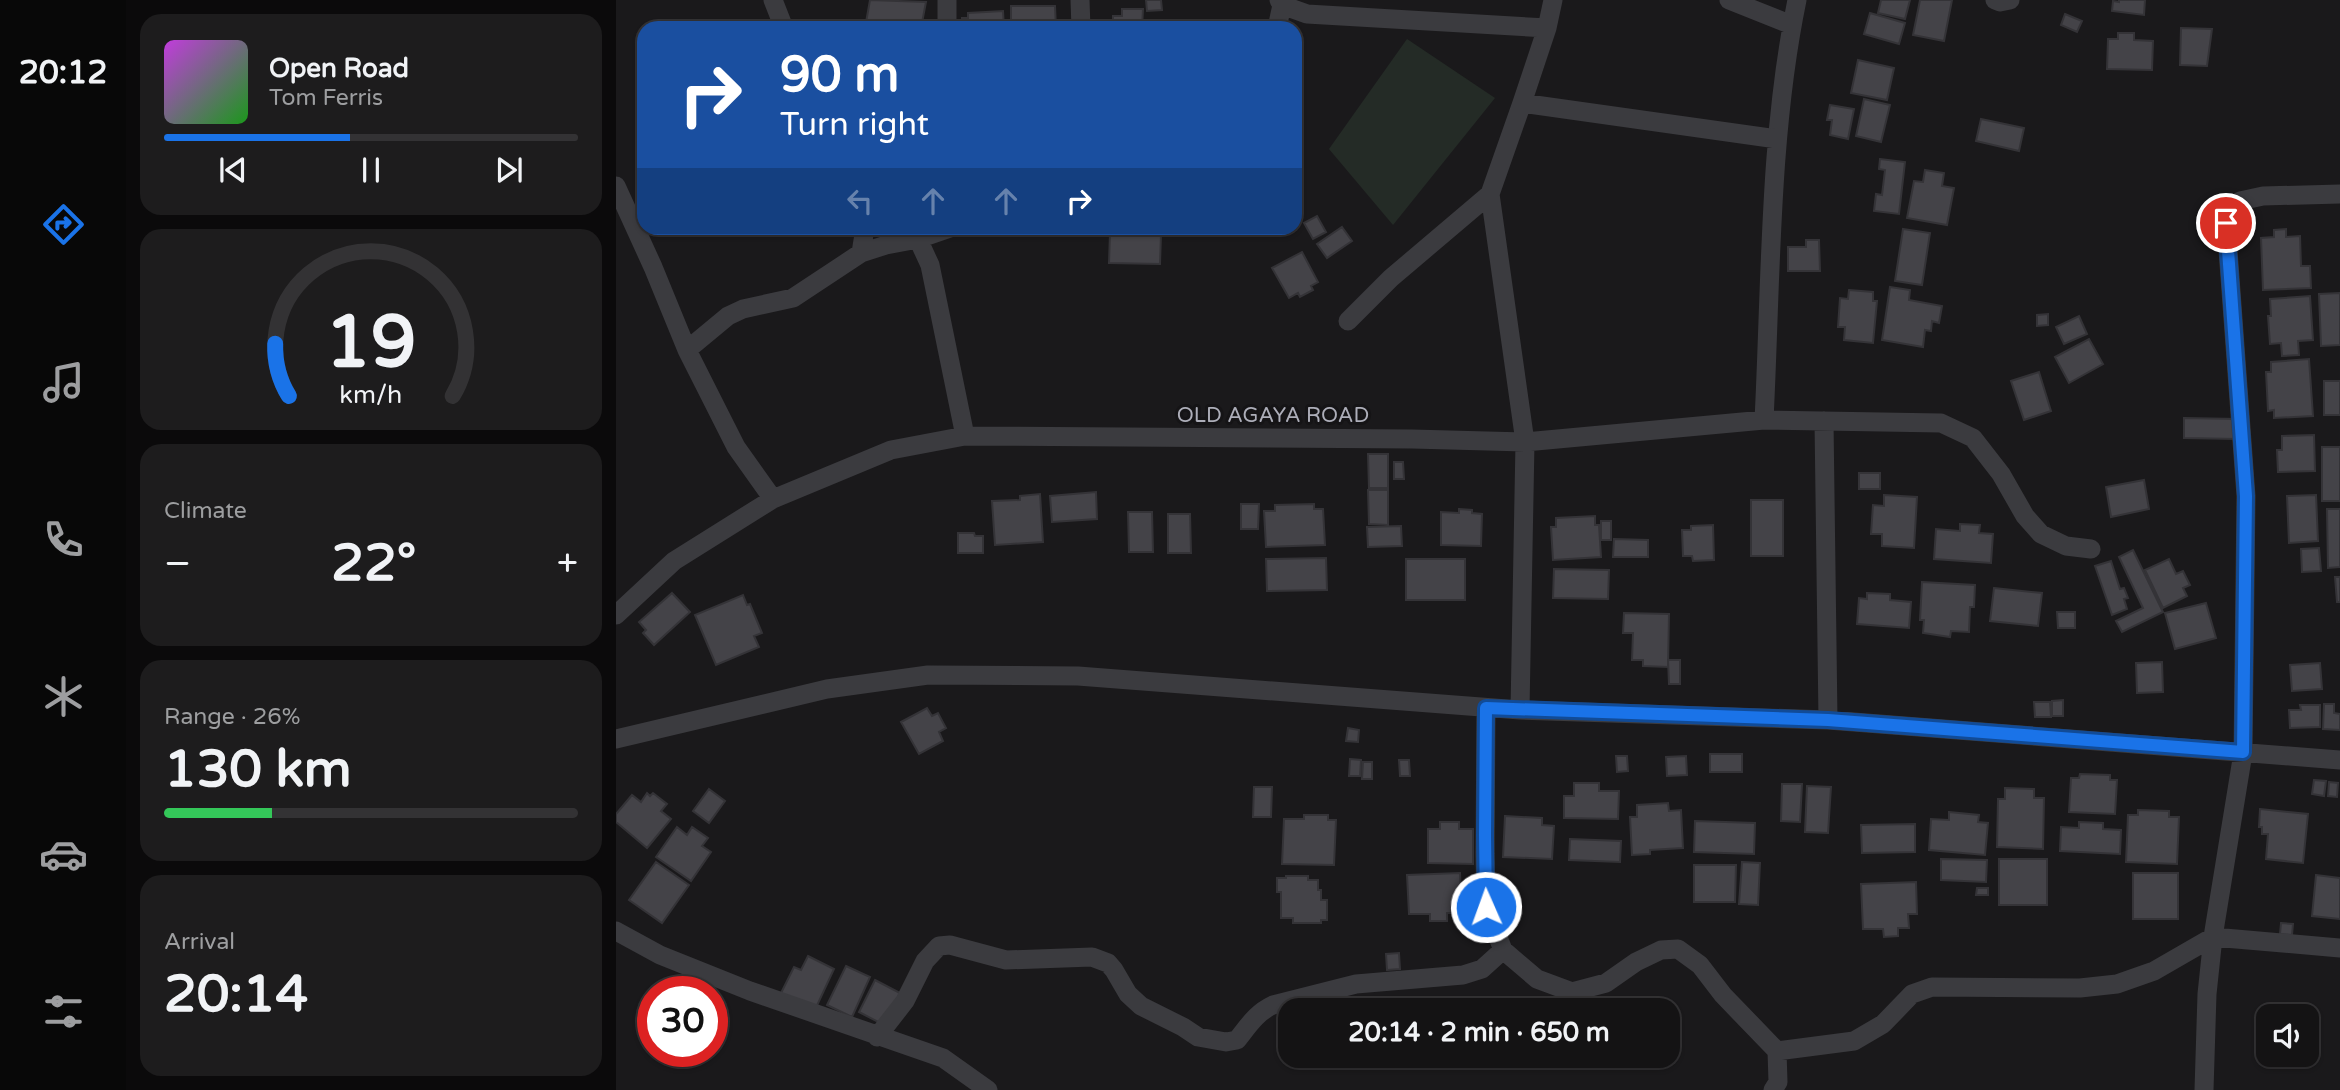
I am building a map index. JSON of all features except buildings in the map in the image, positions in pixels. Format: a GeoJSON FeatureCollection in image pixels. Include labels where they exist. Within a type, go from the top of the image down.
{"type":"FeatureCollection","features":[{"type":"Feature","properties":{"kind":"street"},"geometry":{"type":"LineString","coordinates":[[773,0],[780,21]]}},
{"type":"Feature","properties":{"kind":"street"},"geometry":{"type":"LineString","coordinates":[[947,0],[947,21]]}},
{"type":"Feature","properties":{"kind":"street"},"geometry":{"type":"LineString","coordinates":[[1080,0],[1081,21]]}},
{"type":"Feature","properties":{"kind":"street"},"geometry":{"type":"LineString","coordinates":[[1520,710],[1525,442],[1490,194],[1522,103],[1553,0]]}},
{"type":"Feature","properties":{"kind":"street"},"geometry":{"type":"LineString","coordinates":[[1729,0],[1792,26]]}},
{"type":"Feature","properties":{"kind":"street"},"geometry":{"type":"LineString","coordinates":[[1765,420],[1777,139],[1797,0]]}},
{"type":"Feature","properties":{"kind":"street"},"geometry":{"type":"LineString","coordinates":[[1995,0],[2010,0]]}},
{"type":"Feature","properties":{"kind":"street"},"geometry":{"type":"LineString","coordinates":[[1278,21],[1281,2],[1307,14],[1546,28]]}},
{"type":"Feature","properties":{"kind":"street"},"geometry":{"type":"LineString","coordinates":[[1522,103],[1777,139]]}},
{"type":"Feature","properties":{"kind":"street"},"geometry":{"type":"LineString","coordinates":[[616,186],[637,232]]}},
{"type":"Feature","properties":{"kind":"street"},"geometry":{"type":"LineString","coordinates":[[1348,321],[1391,278],[1490,194]]}},
{"type":"Feature","properties":{"kind":"street"},"geometry":{"type":"LineString","coordinates":[[2204,1090],[2207,994],[2213,937],[2243,752],[2246,496],[2226,223],[2240,201],[2263,196],[2340,194]]}},
{"type":"Feature","properties":{"kind":"street"},"geometry":{"type":"LineString","coordinates":[[638,235],[687,350],[736,447],[773,499]]}},
{"type":"Feature","properties":{"kind":"street"},"geometry":{"type":"LineString","coordinates":[[861,253],[864,235]]}},
{"type":"Feature","properties":{"kind":"street"},"geometry":{"type":"LineString","coordinates":[[687,350],[729,316],[743,309],[793,298],[861,253],[908,235]]}},
{"type":"Feature","properties":{"kind":"street"},"geometry":{"type":"LineString","coordinates":[[913,235],[930,265],[965,436]]}},
{"type":"Feature","properties":{"kind":"street","name":"OLD AGAYA ROAD"},"geometry":{"type":"LineString","coordinates":[[616,615],[674,561],[773,499],[891,450],[965,436],[1525,442],[1765,420],[1941,423],[1973,439],[2001,474],[2025,516],[2041,534],[2066,546],[2091,549]]}},
{"type":"Feature","properties":{"kind":"street"},"geometry":{"type":"LineString","coordinates":[[1824,421],[1828,720]]}},
{"type":"Feature","properties":{"kind":"street"},"geometry":{"type":"LineString","coordinates":[[616,739],[827,689],[928,675],[1078,676],[1520,710],[1828,720],[2340,760]]}},
{"type":"Feature","properties":{"kind":"street"},"geometry":{"type":"LineString","coordinates":[[1486,708],[1486,907],[1503,950],[1537,979],[1572,992],[1606,983],[1636,962],[1661,950],[1678,949],[1700,965],[1723,995],[1777,1051],[1778,1082],[1773,1090]]}},
{"type":"Feature","properties":{"kind":"street"},"geometry":{"type":"LineString","coordinates":[[616,931],[660,955],[724,981],[943,1058],[988,1090]]}},
{"type":"Feature","properties":{"kind":"street"},"geometry":{"type":"LineString","coordinates":[[1777,1051],[1854,1041],[1883,1024],[1912,994],[1932,987],[2080,988],[2117,984],[2154,971],[2213,937],[2340,948]]}},
{"type":"Feature","properties":{"kind":"street"},"geometry":{"type":"LineString","coordinates":[[877,1037],[905,1001],[925,961],[939,946],[950,944],[1006,960],[1093,957],[1108,963],[1115,970],[1128,994],[1141,1006],[1198,1037],[1226,1042],[1237,1040],[1251,1020],[1273,1005],[1356,984],[1463,975],[1482,969],[1503,950]]}},
{"type":"Feature","properties":{"kind":"shaded area"},"geometry":{"type":"Polygon","coordinates":[[[1407,39],[1495,98],[1393,225],[1329,149],[1407,39]]]}},
{"type":"Feature","properties":{"kind":"route"},"geometry":{"type":"LineString","coordinates":[[1486,907],[1486,708],[1828,720],[2243,752],[2246,496],[2226,223]]}}]}
